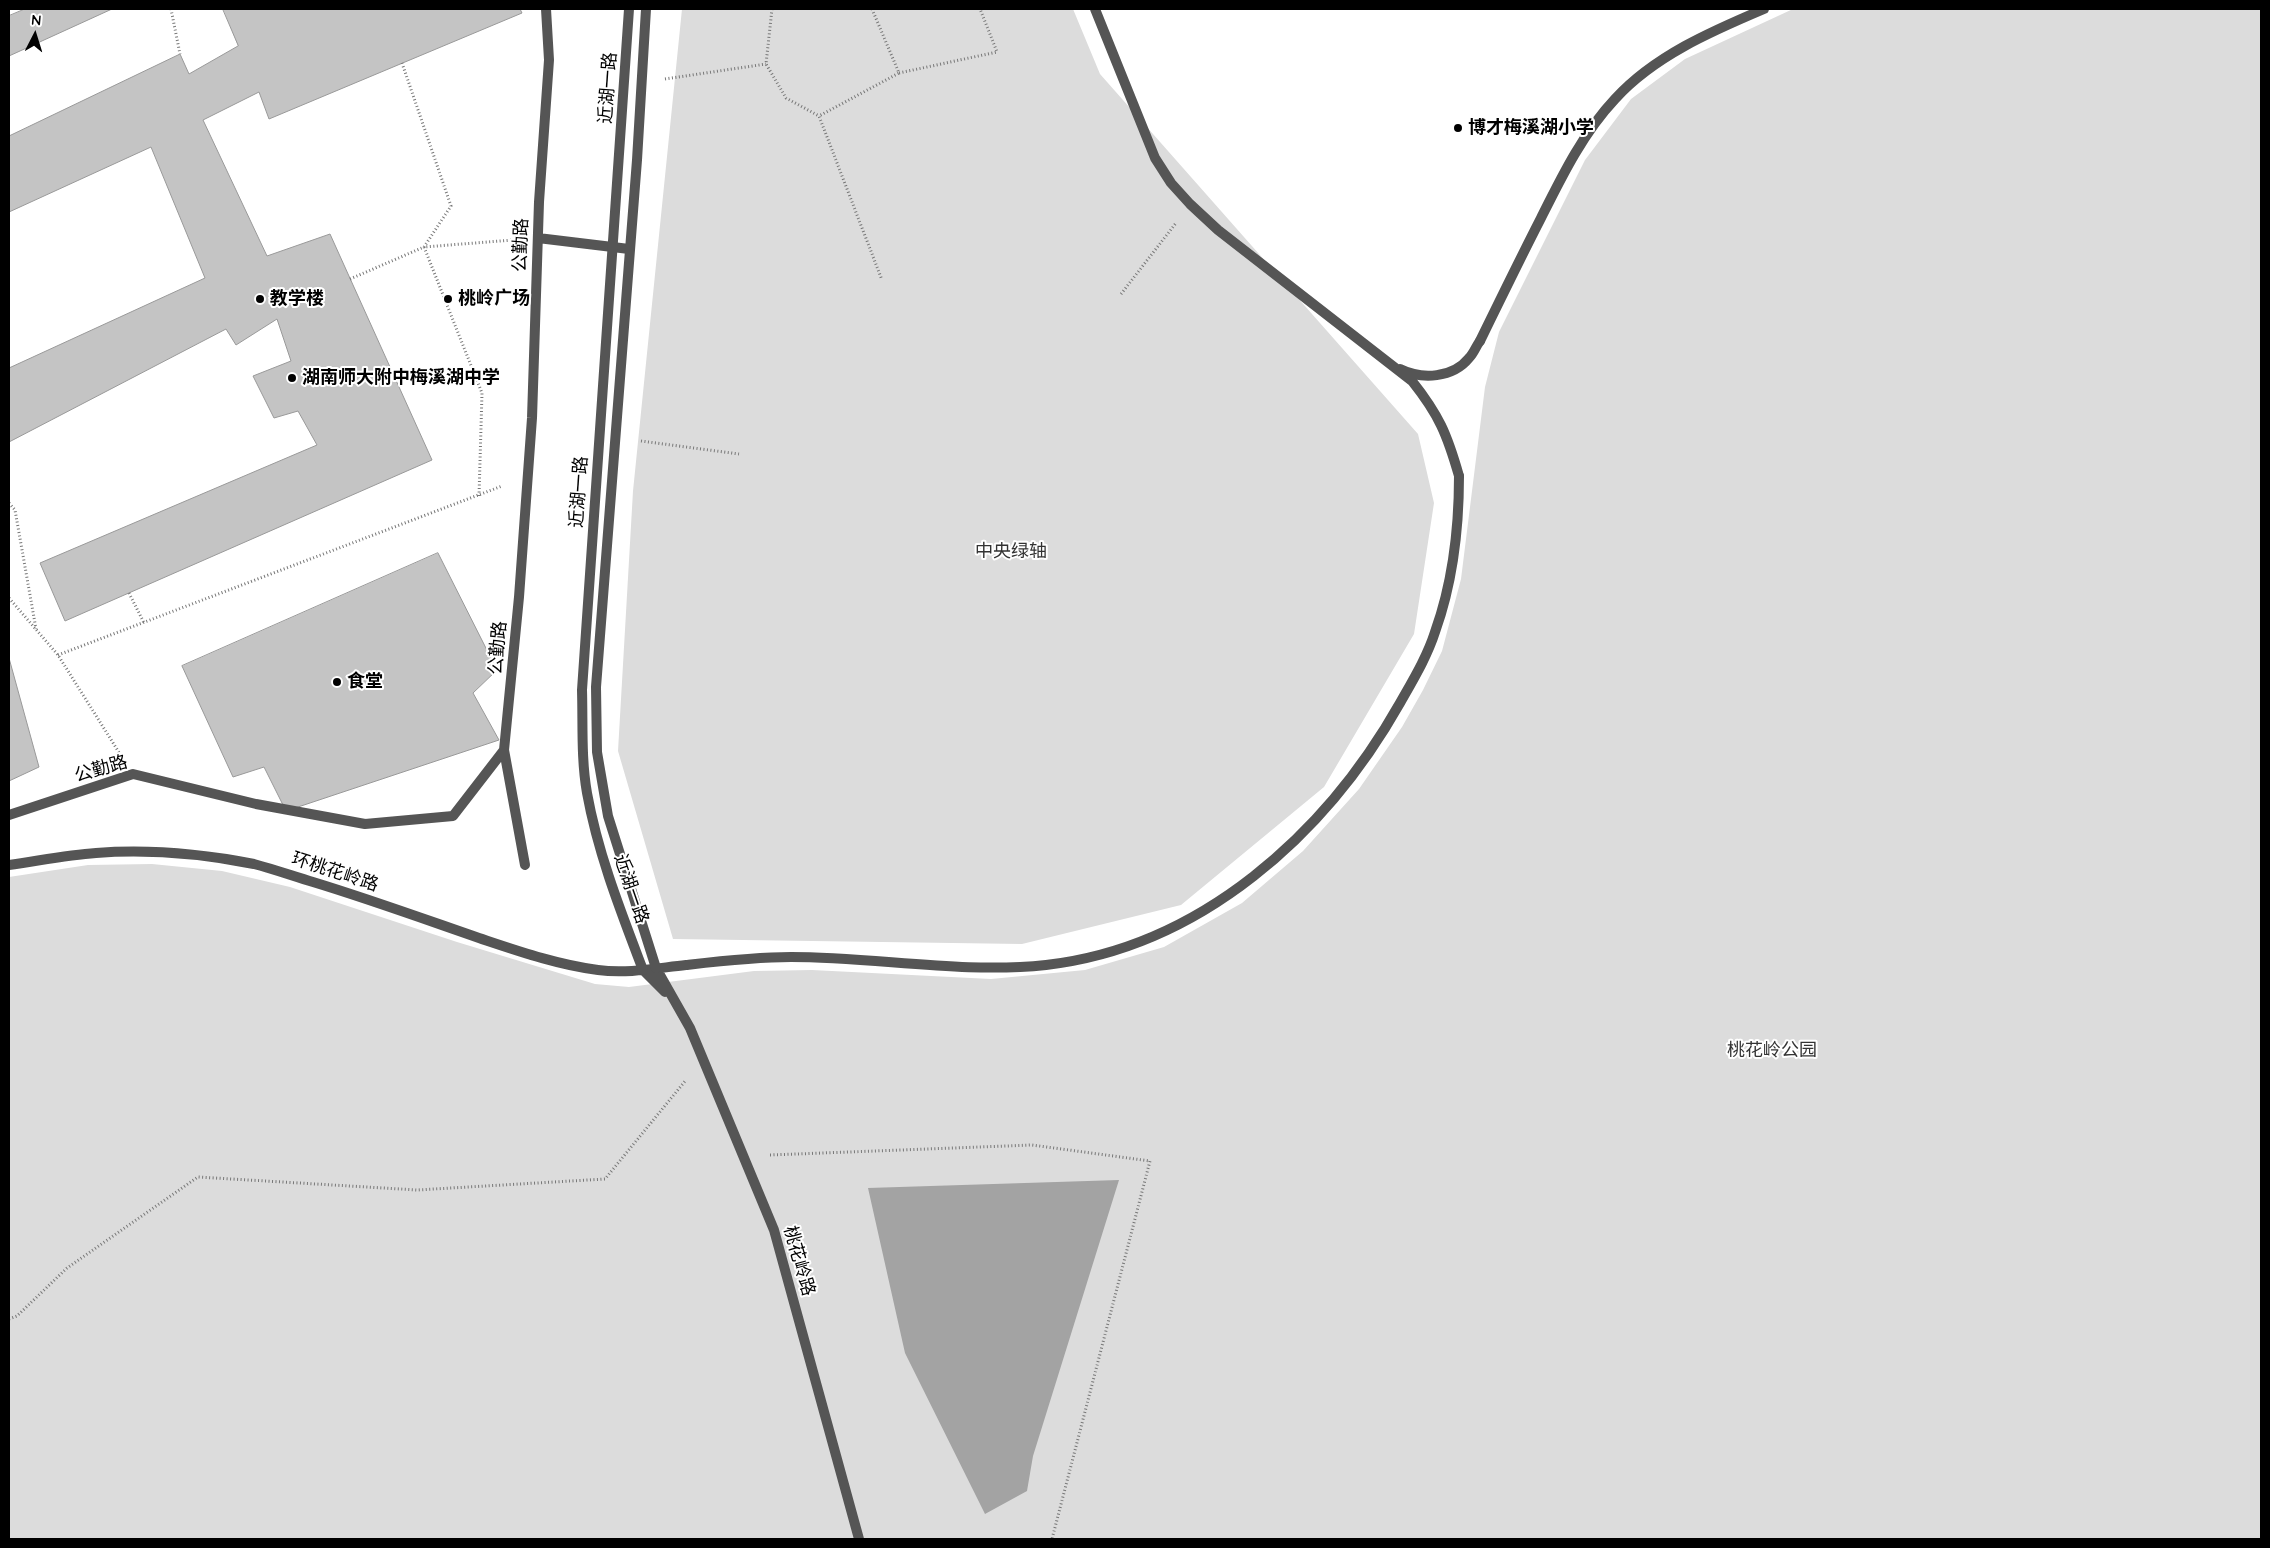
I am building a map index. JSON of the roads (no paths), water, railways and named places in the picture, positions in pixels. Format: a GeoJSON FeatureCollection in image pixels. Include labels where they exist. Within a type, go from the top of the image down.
{"type":"FeatureCollection","features":[{"type":"Feature","properties":{"kind":"street","name":"公勤路"},"geometry":{"type":"LineString","coordinates":[[9,815],[133,774],[256,804],[365,824],[453,816],[504,750],[519,596],[532,418],[538,238],[549,60],[546,9]]}},
{"type":"Feature","properties":{"kind":"street","name":"近湖一路"},"geometry":{"type":"LineString","coordinates":[[629,9],[582,690],[583,745],[587,792],[606,872],[643,970]]}},
{"type":"Feature","properties":{"kind":"street","name":"近湖一路"},"geometry":{"type":"LineString","coordinates":[[646,9],[630,249],[596,688],[596,752],[608,816],[636,911],[656,968],[676,1004]]}},
{"type":"Feature","properties":{"kind":"street"},"geometry":{"type":"LineString","coordinates":[[1095,9],[1155,158],[1171,183],[1190,204],[1218,230],[1289,288],[1390,364],[1405,372],[1436,376],[1460,366],[1470,358],[1560,180],[1592,126],[1616,97],[1648,70],[1688,45],[1764,9]]}},
{"type":"Feature","properties":{"kind":"street"},"geometry":{"type":"LineString","coordinates":[[538,238],[630,249]]}},
{"type":"Feature","properties":{"kind":"street","name":"环桃花岭路"},"geometry":{"type":"LineString","coordinates":[[9,865],[97,853],[184,854],[247,863],[349,893],[526,954],[594,970],[618,972],[754,957],[824,957],[972,968],[1047,965],[1114,951],[1160,933],[1230,894],[1285,851],[1327,809],[1363,763],[1418,672],[1436,631],[1450,574],[1459,517],[1459,476],[1442,424],[1432,406],[1412,382],[1390,364]]}},
{"type":"Feature","properties":{"kind":"street"},"geometry":{"type":"LineString","coordinates":[[504,750],[525,865]]}},
{"type":"Feature","properties":{"kind":"street"},"geometry":{"type":"LineString","coordinates":[[643,970],[676,1004]]}},
{"type":"Feature","properties":{"kind":"street","name":"桃花岭路"},"geometry":{"type":"LineString","coordinates":[[676,1004],[690,1028],[704,1059],[774,1230],[859,1539]]}},
{"type":"Feature","properties":{"kind":"place","name":"博才梅溪湖小学"},"geometry":{"type":"Point","coordinates":[1458,128]}},
{"type":"Feature","properties":{"kind":"place","name":"教学楼"},"geometry":{"type":"Point","coordinates":[260,299]}},
{"type":"Feature","properties":{"kind":"place","name":"桃岭广场"},"geometry":{"type":"Point","coordinates":[448,299]}},
{"type":"Feature","properties":{"kind":"place","name":"湖南师大附中梅溪湖中学"},"geometry":{"type":"Point","coordinates":[292,378]}},
{"type":"Feature","properties":{"kind":"place","name":"食堂"},"geometry":{"type":"Point","coordinates":[337,682]}},
{"type":"Feature","properties":{"kind":"park label","name":"中央绿轴"},"geometry":{"type":"Point","coordinates":[1011,552]}},
{"type":"Feature","properties":{"kind":"park label","name":"桃花岭公园"},"geometry":{"type":"Point","coordinates":[1772,1051]}}]}
